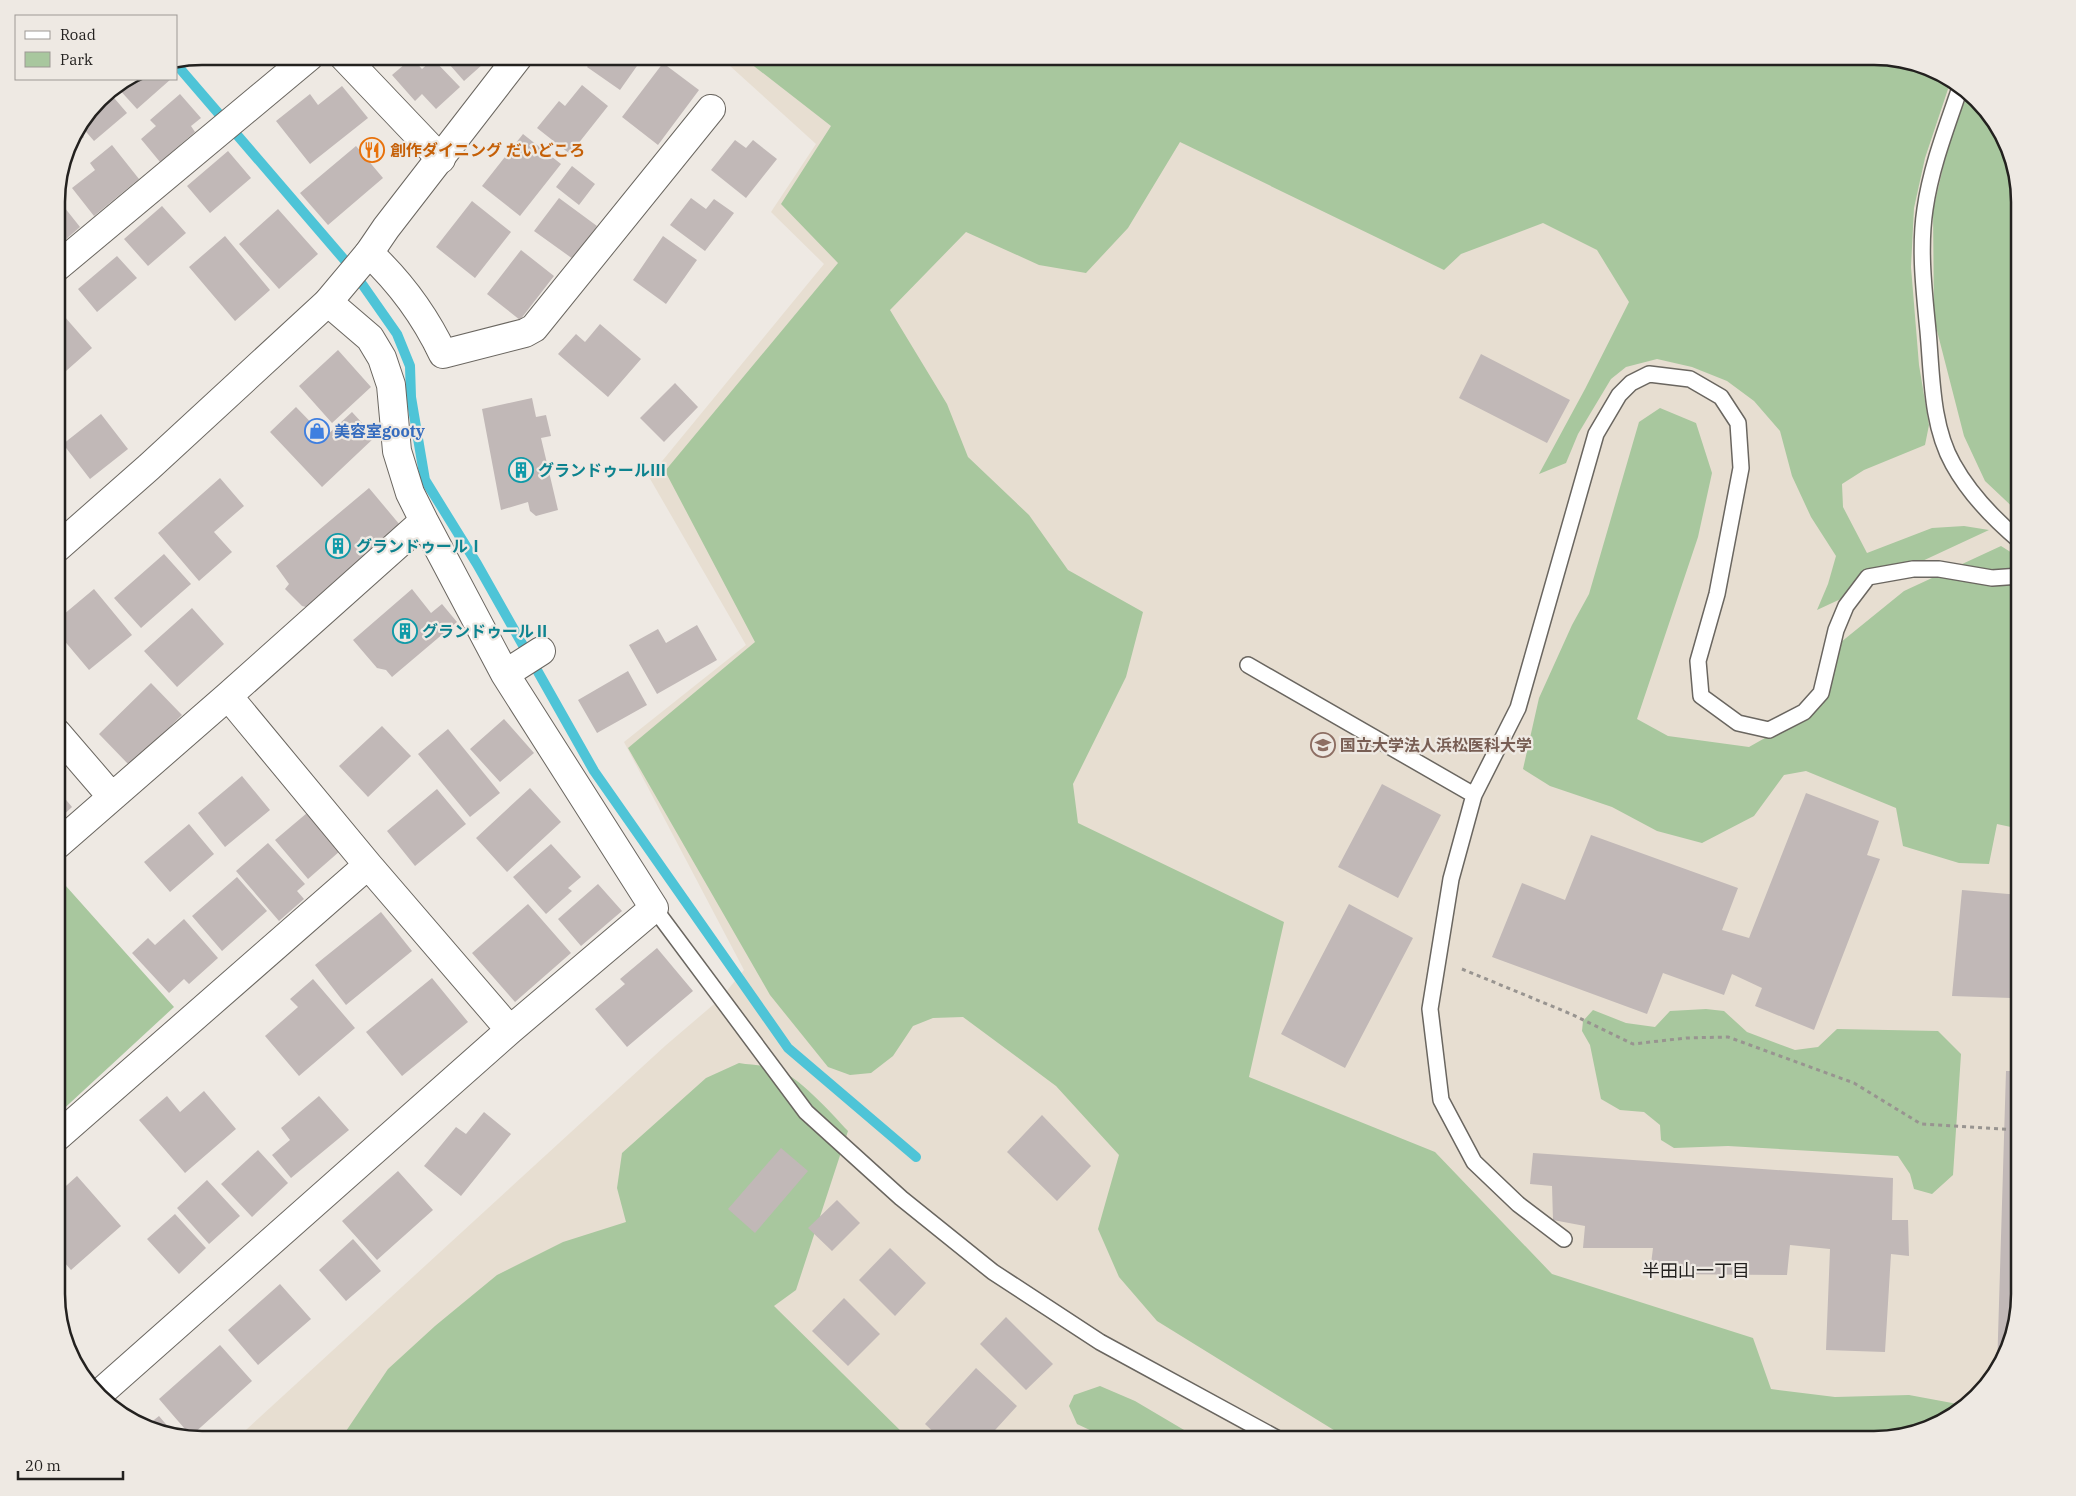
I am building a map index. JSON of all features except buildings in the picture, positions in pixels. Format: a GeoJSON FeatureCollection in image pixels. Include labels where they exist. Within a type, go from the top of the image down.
{"type":"FeatureCollection","features":[{"type":"Feature","properties":{"kind":"street"},"geometry":{"type":"LineString","coordinates":[[65,259],[299,65]]}},
{"type":"Feature","properties":{"kind":"street"},"geometry":{"type":"LineString","coordinates":[[352,65],[441,159]]}},
{"type":"Feature","properties":{"kind":"street"},"geometry":{"type":"LineString","coordinates":[[65,540],[150,467],[350,276],[512,65]]}},
{"type":"Feature","properties":{"kind":"street"},"geometry":{"type":"LineString","coordinates":[[350,276],[397,281],[430,328],[443,354],[525,333],[534,328],[711,109]]}},
{"type":"Feature","properties":{"kind":"street"},"geometry":{"type":"LineString","coordinates":[[104,1390],[510,1030],[654,908],[505,674],[410,492],[398,451],[392,385],[382,358],[370,338],[350,276]]}},
{"type":"Feature","properties":{"kind":"street"},"geometry":{"type":"LineString","coordinates":[[65,837],[228,696],[424,521]]}},
{"type":"Feature","properties":{"kind":"street"},"geometry":{"type":"LineString","coordinates":[[505,674],[541,651]]}},
{"type":"Feature","properties":{"kind":"street"},"geometry":{"type":"LineString","coordinates":[[228,696],[368,865],[510,1030]]}},
{"type":"Feature","properties":{"kind":"street"},"geometry":{"type":"LineString","coordinates":[[65,743],[112,796]]}},
{"type":"Feature","properties":{"kind":"street"},"geometry":{"type":"LineString","coordinates":[[65,1129],[368,865]]}},
{"type":"Feature","properties":{"kind":"lane"},"geometry":{"type":"LineString","coordinates":[[1959,94],[1936,159],[1924,210],[1922,262],[1932,385],[1940,432],[1953,464],[1991,516],[2011,534]]}},
{"type":"Feature","properties":{"kind":"lane"},"geometry":{"type":"LineString","coordinates":[[1564,1239],[1518,1204],[1474,1162],[1441,1100],[1430,1009],[1451,879],[1474,795],[1518,708],[1596,434],[1619,395],[1631,382],[1650,374],[1690,380],[1721,397],[1738,424],[1741,468],[1717,594],[1698,661],[1701,696],[1738,723],[1769,730],[1804,712],[1822,693],[1836,630],[1846,606],[1868,577],[1913,569],[1939,570],[1992,578],[2011,577]]}},
{"type":"Feature","properties":{"kind":"lane"},"geometry":{"type":"LineString","coordinates":[[1248,665],[1474,795]]}},
{"type":"Feature","properties":{"kind":"lane"},"geometry":{"type":"LineString","coordinates":[[654,908],[806,1112],[901,1198],[993,1272],[1100,1342],[1263,1431]]}},
{"type":"Feature","properties":{"kind":"path"},"geometry":{"type":"LineString","coordinates":[[1438,960],[1571,1014],[1633,1044],[1686,1038],[1728,1037],[1854,1083],[1922,1124],[2011,1129]]}},
{"type":"Feature","properties":{"kind":"shaded area","name":"国立大学法人浜松医科大学"},"geometry":{"type":"Polygon","coordinates":[[[729,65],[1874,65],[1892,66],[1927,75],[1958,93],[1983,118],[1997,141],[2004,158],[2011,193],[2011,1294],[2008,1321],[1997,1355],[1983,1378],[1958,1403],[1935,1417],[1918,1424],[1883,1431],[245,1431],[665,1046],[720,999],[744,970],[624,742],[746,645],[649,477],[824,264],[771,212],[816,144],[729,65]]]}},
{"type":"Feature","properties":{"kind":"green space"},"geometry":{"type":"Polygon","coordinates":[[[753,65],[1874,65],[1892,66],[1918,72],[1949,87],[1925,158],[1914,208],[1911,267],[1919,365],[1929,425],[1925,445],[1864,470],[1842,484],[1843,507],[1867,553],[1932,528],[1964,526],[1989,530],[1817,610],[1828,584],[1836,556],[1811,517],[1792,476],[1780,431],[1754,401],[1727,381],[1692,367],[1657,359],[1626,367],[1611,379],[1578,434],[1566,463],[1539,474],[1629,302],[1597,250],[1543,223],[1461,254],[1444,270],[1180,142],[1128,228],[1086,273],[1039,265],[966,232],[890,310],[947,404],[968,457],[1029,515],[1068,570],[1143,612],[1126,677],[1073,784],[1078,823],[1284,922],[1249,1077],[1435,1152],[1552,1274],[1753,1338],[1771,1389],[1835,1397],[1909,1395],[1957,1404],[1935,1417],[1918,1424],[1883,1431],[1335,1431],[1157,1321],[1119,1277],[1098,1229],[1119,1155],[1056,1086],[963,1017],[933,1018],[913,1026],[893,1056],[871,1073],[850,1075],[828,1067],[770,995],[628,748],[755,642],[665,471],[838,263],[781,204],[831,126],[753,65]]]}},
{"type":"Feature","properties":{"kind":"green space"},"geometry":{"type":"Polygon","coordinates":[[[1965,100],[1983,118],[1997,141],[2004,158],[2011,193],[2011,506],[1985,481],[1964,436],[1934,319],[1933,210],[1950,138],[1965,100]]]}},
{"type":"Feature","properties":{"kind":"green space"},"geometry":{"type":"Polygon","coordinates":[[[1660,408],[1696,423],[1712,473],[1698,537],[1637,719],[1668,736],[1749,747],[1811,712],[1817,674],[1830,651],[1904,591],[2001,546],[2011,552],[2011,827],[1997,824],[1989,864],[1959,863],[1903,846],[1896,808],[1806,771],[1784,775],[1754,816],[1702,843],[1657,831],[1612,807],[1550,786],[1523,769],[1539,698],[1572,625],[1589,594],[1639,422],[1660,408]]]}},
{"type":"Feature","properties":{"kind":"green space"},"geometry":{"type":"Polygon","coordinates":[[[65,885],[174,1007],[65,1108],[65,885]]]}},
{"type":"Feature","properties":{"kind":"green space"},"geometry":{"type":"Polygon","coordinates":[[[1706,1009],[1724,1011],[1747,1032],[1795,1050],[1818,1047],[1837,1029],[1938,1031],[1961,1054],[1953,1175],[1932,1194],[1914,1189],[1910,1174],[1898,1156],[1728,1146],[1674,1148],[1661,1140],[1660,1125],[1644,1112],[1620,1110],[1601,1099],[1590,1045],[1582,1031],[1583,1021],[1593,1010],[1626,1023],[1655,1027],[1670,1011],[1706,1009]]]}},
{"type":"Feature","properties":{"kind":"green space"},"geometry":{"type":"Polygon","coordinates":[[[739,1063],[774,1068],[793,1078],[814,1095],[848,1131],[796,1290],[774,1306],[901,1431],[346,1431],[388,1369],[435,1326],[497,1275],[563,1242],[626,1222],[617,1188],[622,1153],[706,1078],[739,1063]]]}},
{"type":"Feature","properties":{"kind":"green space"},"geometry":{"type":"Polygon","coordinates":[[[1100,1386],[1135,1401],[1186,1431],[1092,1431],[1077,1424],[1069,1406],[1074,1395],[1100,1386]]]}},
{"type":"Feature","properties":{"kind":"waterway"},"geometry":{"type":"LineString","coordinates":[[179,67],[348,264],[397,334],[410,366],[411,397],[425,480],[477,564],[594,771],[788,1048],[916,1157]]}},
{"type":"Feature","properties":{"kind":"place","name":"創作ダイニング だいどころ"},"geometry":{"type":"Point","coordinates":[372,150]}},
{"type":"Feature","properties":{"kind":"place","name":"美容室gooty"},"geometry":{"type":"Point","coordinates":[317,431]}},
{"type":"Feature","properties":{"kind":"place","name":"グランドゥールⅢ"},"geometry":{"type":"Point","coordinates":[521,470]}},
{"type":"Feature","properties":{"kind":"place","name":"グランドゥールⅠ"},"geometry":{"type":"Point","coordinates":[338,546]}},
{"type":"Feature","properties":{"kind":"place","name":"グランドゥールⅡ"},"geometry":{"type":"Point","coordinates":[405,631]}},
{"type":"Feature","properties":{"kind":"place","name":"国立大学法人浜松医科大学"},"geometry":{"type":"Point","coordinates":[1323,745]}},
{"type":"Feature","properties":{"kind":"district","name":"半田山一丁目"},"geometry":{"type":"Point","coordinates":[1696,1270]}}]}
